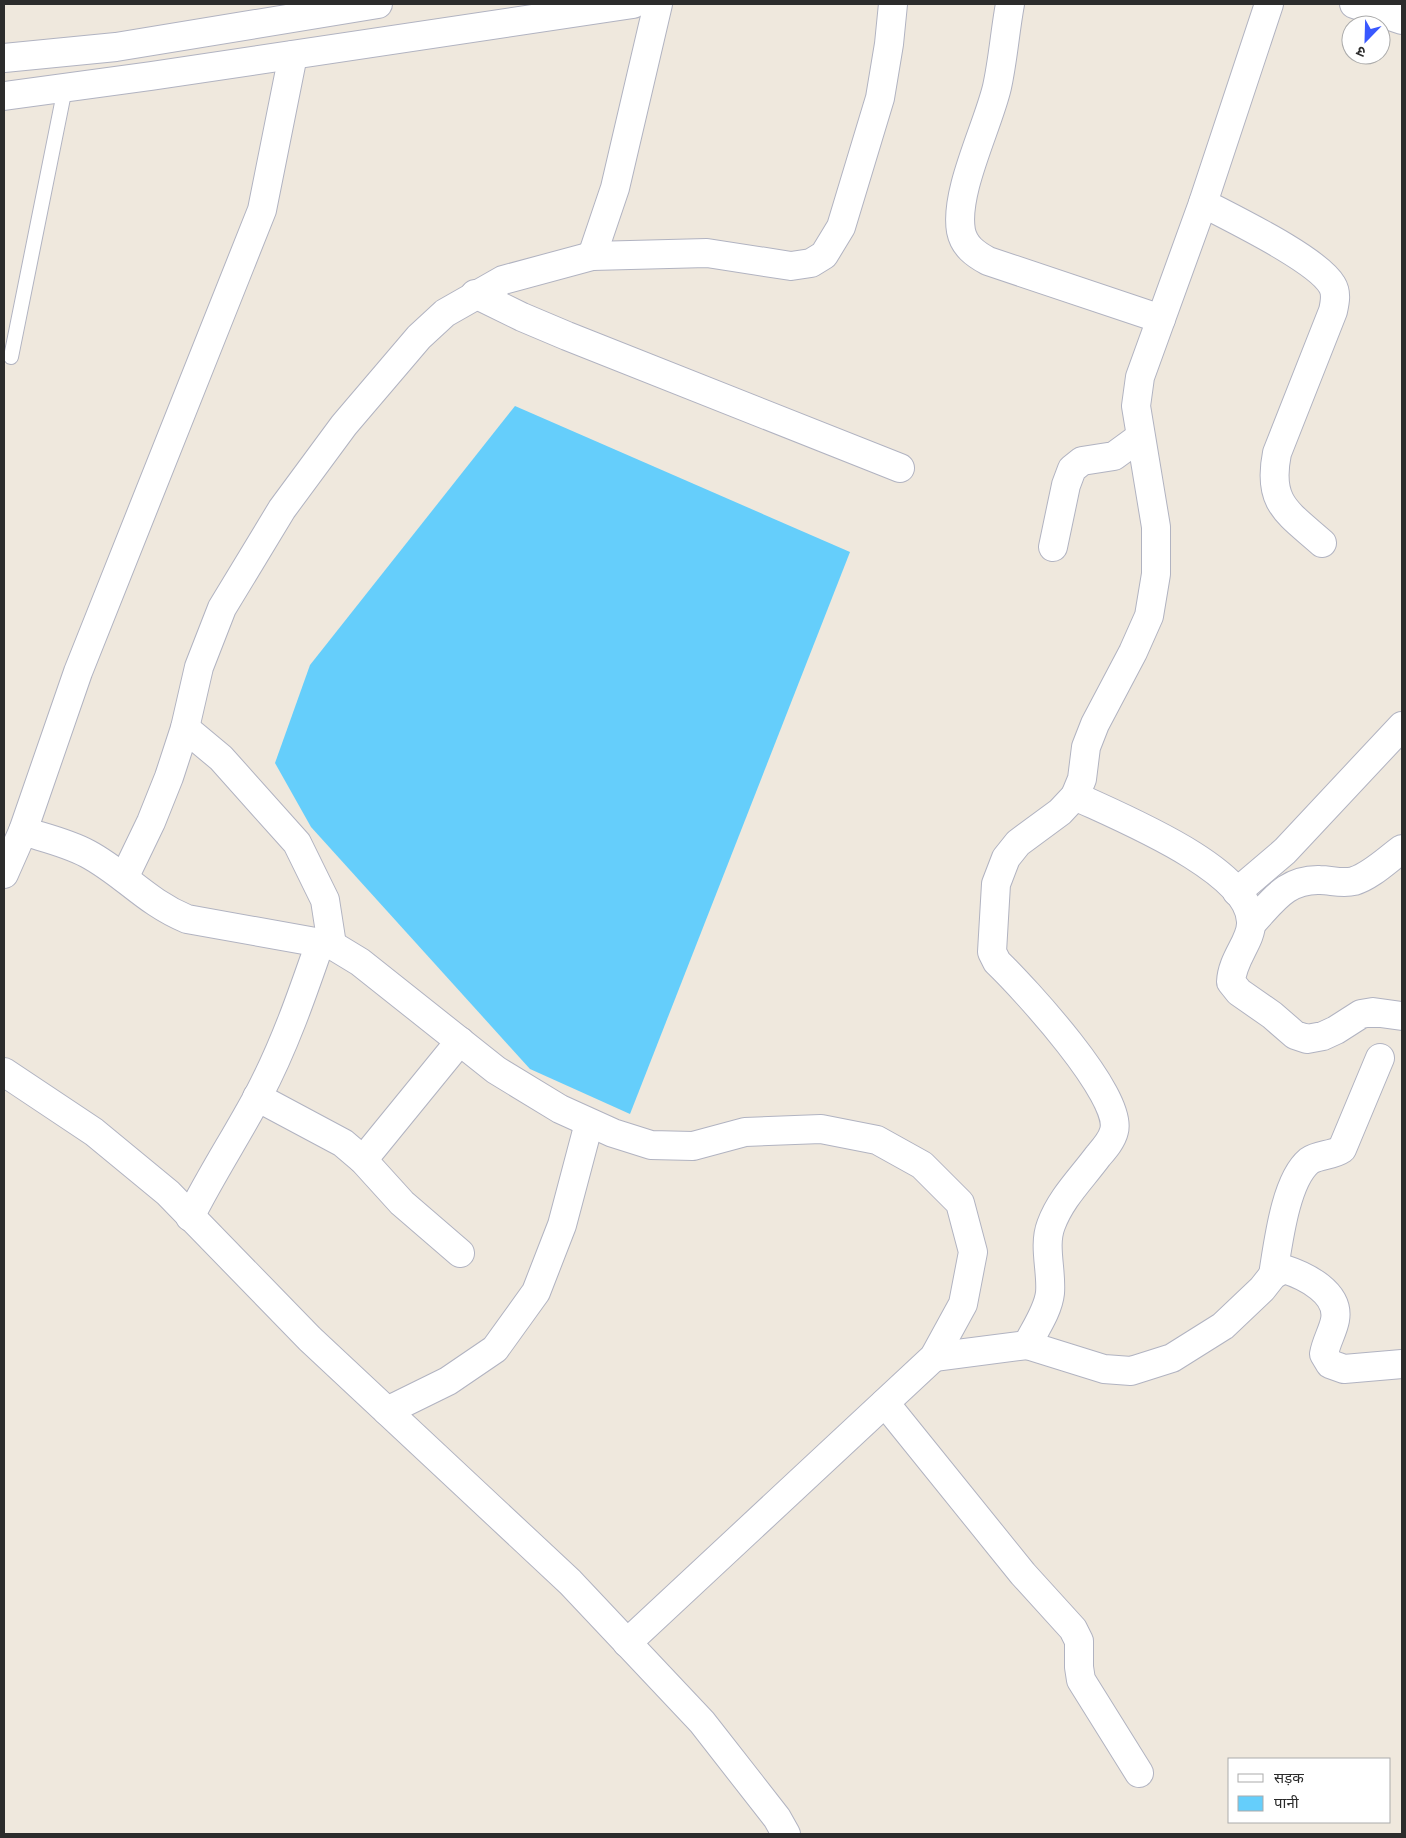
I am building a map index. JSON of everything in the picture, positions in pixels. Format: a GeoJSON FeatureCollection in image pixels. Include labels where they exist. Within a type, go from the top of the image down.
{"type":"FeatureCollection","features":[{"type":"Feature","properties":{"kind":"street"},"geometry":{"type":"LineString","coordinates":[[4,58],[116,47],[378,4]]}},
{"type":"Feature","properties":{"kind":"street"},"geometry":{"type":"LineString","coordinates":[[4,96],[634,4]]}},
{"type":"Feature","properties":{"kind":"street"},"geometry":{"type":"LineString","coordinates":[[592,256],[615,188],[658,4]]}},
{"type":"Feature","properties":{"kind":"street"},"geometry":{"type":"LineString","coordinates":[[124,878],[151,822],[169,777],[184,728],[199,667],[222,608],[282,509],[344,424],[419,337],[445,312],[503,280],[592,256],[707,252],[790,266],[811,263],[824,255],[841,227],[877,107],[889,44],[893,4]]}},
{"type":"Feature","properties":{"kind":"street"},"geometry":{"type":"LineString","coordinates":[[1010,4],[996,87],[970,169],[961,213],[961,232],[971,251],[988,260],[1161,319]]}},
{"type":"Feature","properties":{"kind":"street"},"geometry":{"type":"LineString","coordinates":[[1027,1345],[1044,1312],[1050,1295],[1050,1228],[1055,1214],[1068,1194],[1106,1147],[1114,1131],[1115,1119],[1107,1100],[1061,1031],[998,962],[992,952],[996,884],[1006,858],[1018,843],[1060,812],[1075,796],[1082,779],[1086,746],[1095,724],[1134,652],[1149,616],[1156,574],[1156,527],[1136,406],[1140,378],[1203,202],[1269,4]]}},
{"type":"Feature","properties":{"kind":"street"},"geometry":{"type":"LineString","coordinates":[[1354,4],[1402,20]]}},
{"type":"Feature","properties":{"kind":"street"},"geometry":{"type":"LineString","coordinates":[[4,874],[23,831],[78,672],[262,210],[293,55]]}},
{"type":"Feature","properties":{"kind":"street"},"geometry":{"type":"LineString","coordinates":[[1203,202],[1314,265],[1334,287],[1336,299],[1333,311],[1276,453],[1272,474],[1275,493],[1285,510],[1322,542]]}},
{"type":"Feature","properties":{"kind":"street"},"geometry":{"type":"LineString","coordinates":[[475,294],[566,336],[900,468]]}},
{"type":"Feature","properties":{"kind":"street"},"geometry":{"type":"LineString","coordinates":[[1053,547],[1066,485],[1072,469],[1082,461],[1114,456],[1140,437]]}},
{"type":"Feature","properties":{"kind":"street"},"geometry":{"type":"LineString","coordinates":[[1237,892],[1285,851],[1402,726]]}},
{"type":"Feature","properties":{"kind":"street"},"geometry":{"type":"LineString","coordinates":[[184,728],[221,758],[297,843],[325,900],[326,944],[279,1052],[257,1097],[213,1171],[190,1217]]}},
{"type":"Feature","properties":{"kind":"street"},"geometry":{"type":"LineString","coordinates":[[1075,796],[1185,850],[1216,871],[1237,892],[1250,912],[1252,924]]}},
{"type":"Feature","properties":{"kind":"street"},"geometry":{"type":"LineString","coordinates":[[23,831],[65,843],[89,854],[124,878],[164,910],[187,919],[326,944],[360,962],[496,1070],[560,1109],[589,1123],[651,1145],[693,1146],[745,1132],[821,1129],[877,1140],[922,1166],[960,1203],[973,1252],[963,1304],[934,1357],[627,1644]]}},
{"type":"Feature","properties":{"kind":"street"},"geometry":{"type":"LineString","coordinates":[[1402,849],[1356,881],[1342,883],[1305,880],[1293,884],[1282,891],[1252,924],[1247,939],[1232,968],[1231,982],[1240,992],[1272,1015],[1295,1036],[1307,1038],[1323,1036],[1361,1014],[1373,1012],[1402,1016]]}},
{"type":"Feature","properties":{"kind":"street"},"geometry":{"type":"LineString","coordinates":[[362,1160],[460,1041]]}},
{"type":"Feature","properties":{"kind":"street"},"geometry":{"type":"LineString","coordinates":[[1273,1275],[1278,1242],[1296,1178],[1310,1160],[1334,1154],[1342,1149],[1380,1058]]}},
{"type":"Feature","properties":{"kind":"street"},"geometry":{"type":"LineString","coordinates":[[4,1072],[94,1132],[168,1193],[310,1339],[570,1582],[702,1722],[777,1818],[786,1834]]}},
{"type":"Feature","properties":{"kind":"street"},"geometry":{"type":"LineString","coordinates":[[257,1097],[343,1143],[362,1160],[402,1203],[460,1252]]}},
{"type":"Feature","properties":{"kind":"street"},"geometry":{"type":"LineString","coordinates":[[387,1411],[448,1382],[495,1349],[536,1292],[562,1225],[589,1123]]}},
{"type":"Feature","properties":{"kind":"street"},"geometry":{"type":"LineString","coordinates":[[934,1357],[1027,1345],[1104,1368],[1131,1372],[1172,1358],[1222,1326],[1262,1289],[1273,1275],[1284,1269],[1294,1272],[1331,1296],[1336,1305],[1335,1320],[1324,1354],[1330,1364],[1344,1370],[1402,1364]]}},
{"type":"Feature","properties":{"kind":"street"},"geometry":{"type":"LineString","coordinates":[[886,1403],[1023,1574],[1073,1630],[1079,1641],[1081,1680],[1139,1773]]}},
{"type":"Feature","properties":{"kind":"lane"},"geometry":{"type":"LineString","coordinates":[[11,356],[65,88]]}},
{"type":"Feature","properties":{"kind":"water"},"geometry":{"type":"Polygon","coordinates":[[[515,406],[850,552],[630,1114],[530,1069],[311,827],[275,763],[310,665],[515,406]]]}}]}
